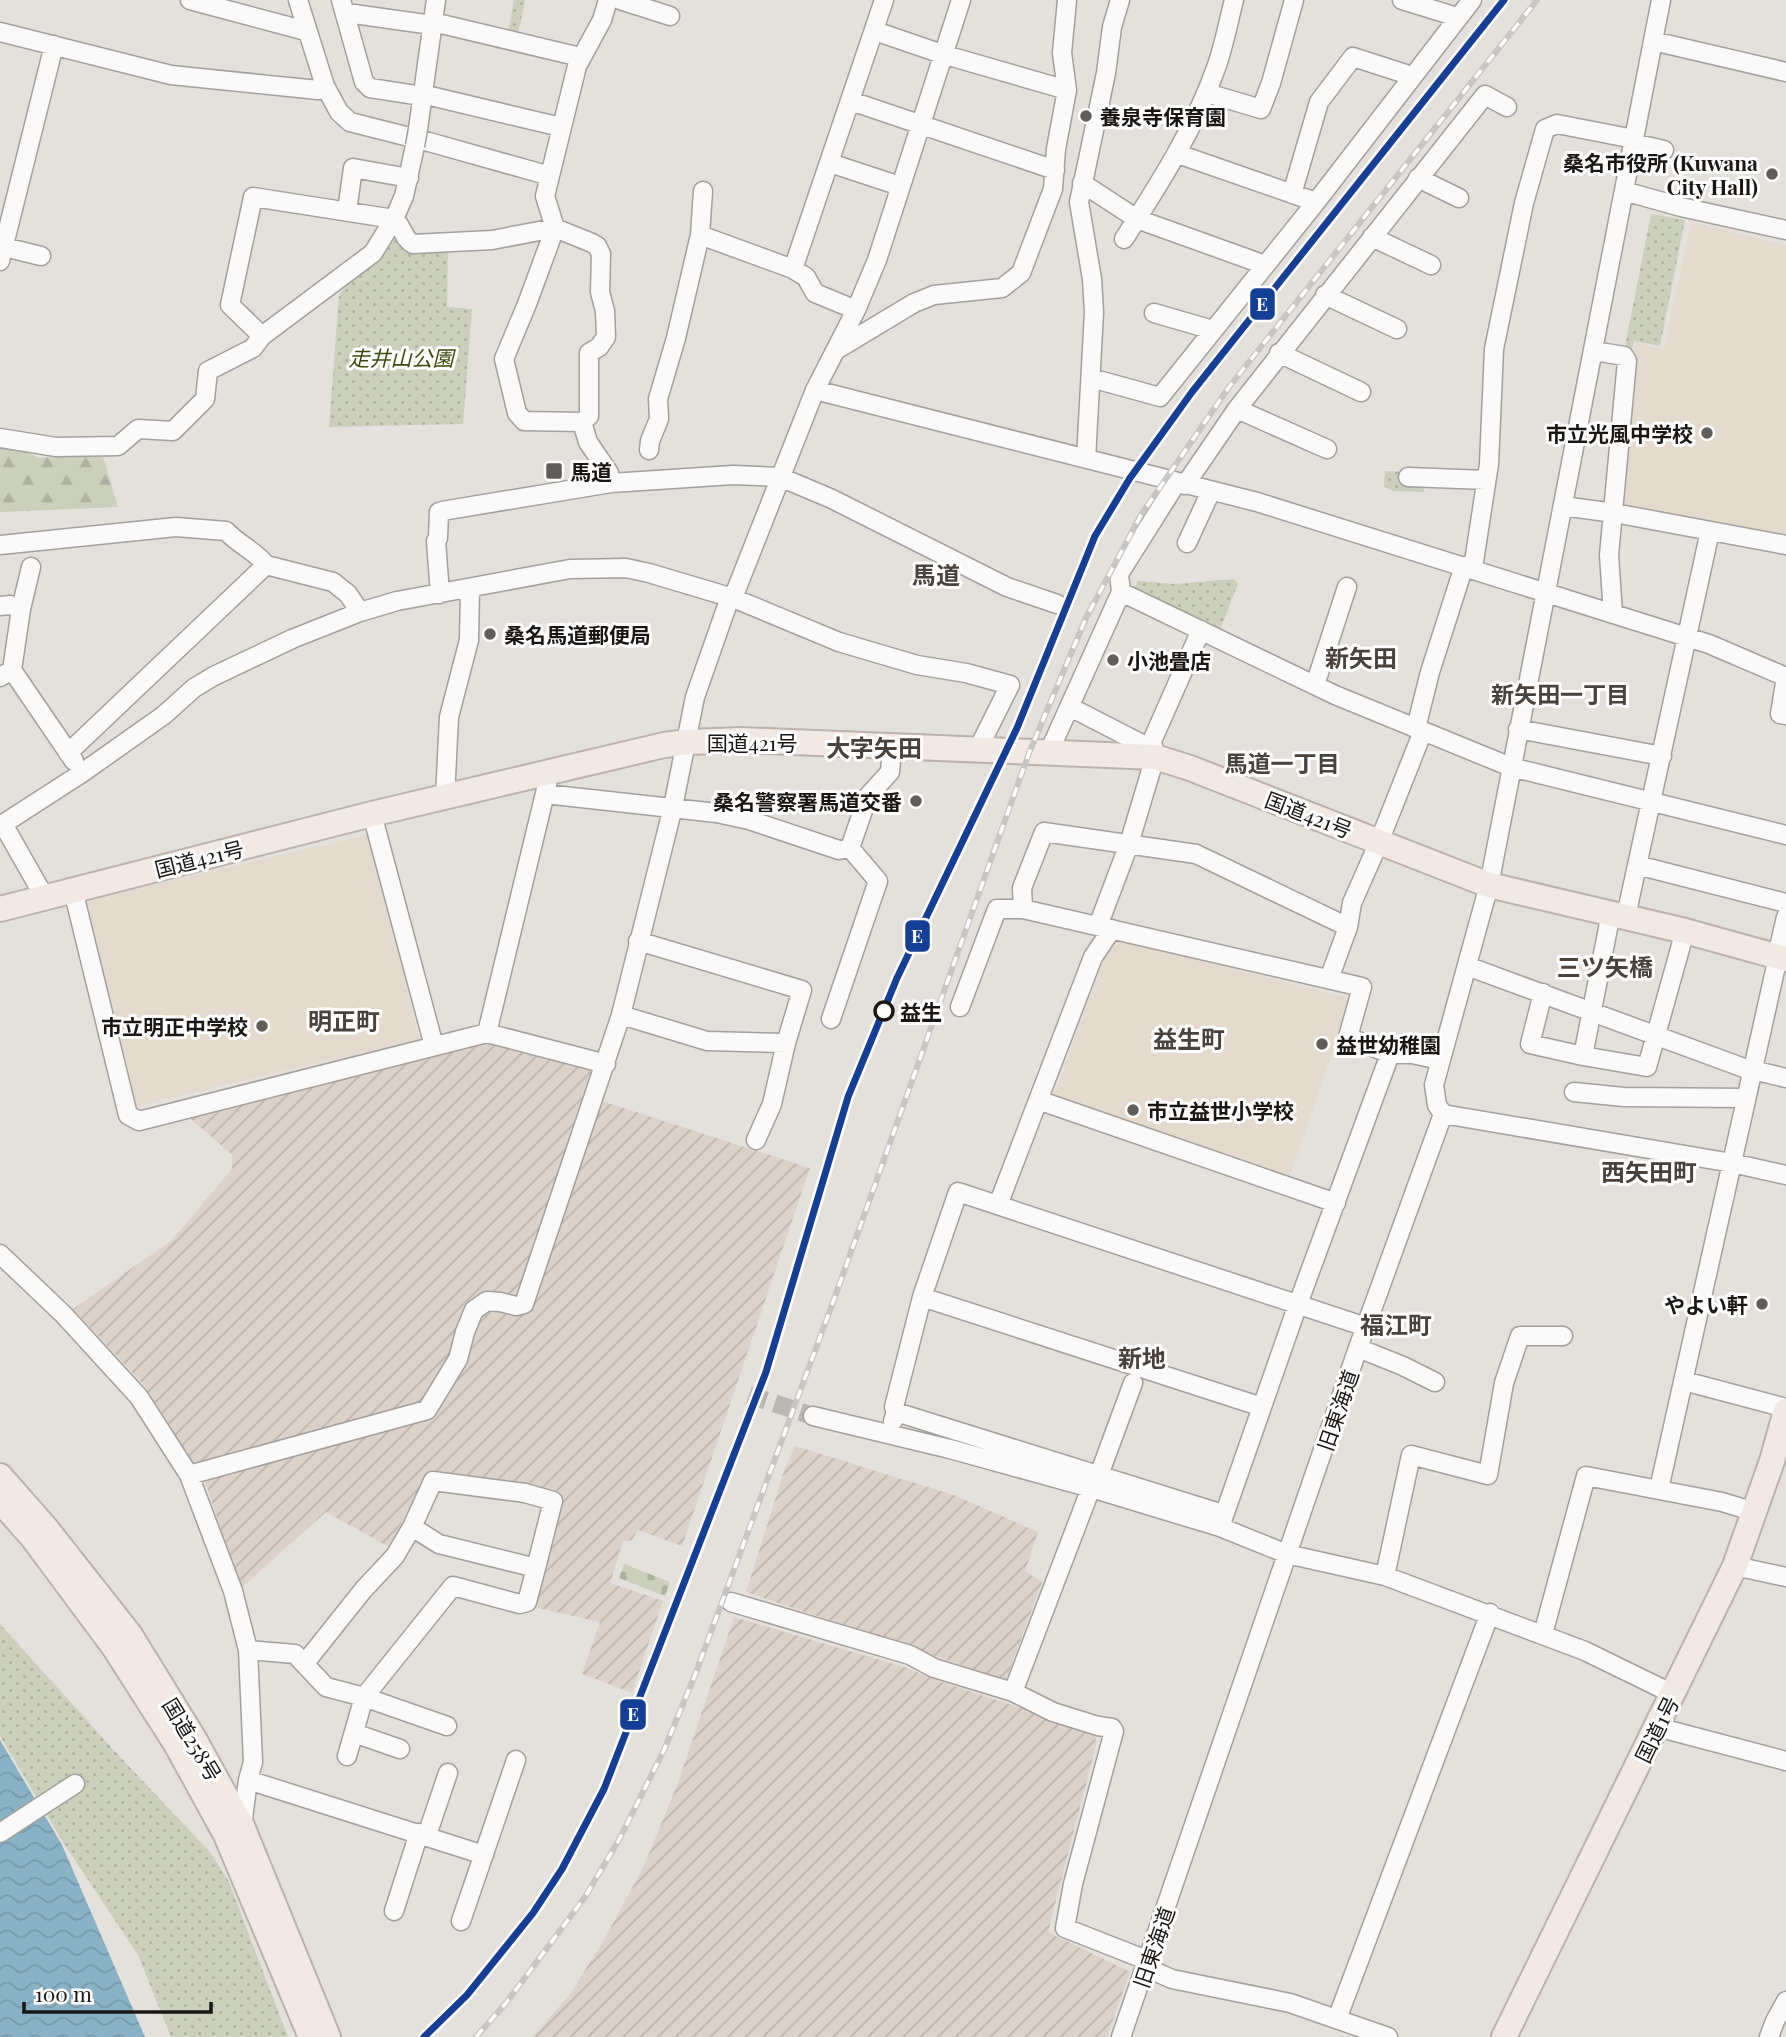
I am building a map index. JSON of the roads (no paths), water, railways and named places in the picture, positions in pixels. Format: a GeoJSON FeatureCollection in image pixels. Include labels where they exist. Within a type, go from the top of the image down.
{"type":"FeatureCollection","features":[{"type":"Feature","properties":{"kind":"highway","name":"国道421号"},"geometry":{"type":"LineString","coordinates":[[0,909],[444,797],[548,783],[664,745],[687,741],[756,740],[1151,757],[1190,768],[1489,885],[1685,931],[1780,957]]}},
{"type":"Feature","properties":{"kind":"highway","name":"国道1号"},"geometry":{"type":"LineString","coordinates":[[1504,2037],[1735,1566],[1755,1512],[1779,1463],[1786,1410]]}},
{"type":"Feature","properties":{"kind":"highway","name":"国道258号"},"geometry":{"type":"LineString","coordinates":[[0,1476],[46,1527],[130,1635],[193,1737],[328,2037]]}},
{"type":"Feature","properties":{"kind":"highway","name":"国道258号"},"geometry":{"type":"LineString","coordinates":[[0,1500],[33,1538],[114,1647],[234,1831],[311,2037]]}},
{"type":"Feature","properties":{"kind":"street"},"geometry":{"type":"LineString","coordinates":[[190,0],[306,31]]}},
{"type":"Feature","properties":{"kind":"street"},"geometry":{"type":"LineString","coordinates":[[298,0],[325,86],[339,112],[350,122],[550,176]]}},
{"type":"Feature","properties":{"kind":"street"},"geometry":{"type":"LineString","coordinates":[[0,438],[56,447],[118,446],[138,429],[173,431],[205,399],[208,371],[253,348],[261,336],[373,253],[394,219],[409,178],[436,0]]}},
{"type":"Feature","properties":{"kind":"street"},"geometry":{"type":"LineString","coordinates":[[261,336],[230,305],[253,197],[394,219],[409,242],[418,244],[492,240],[555,228],[597,246],[601,254],[600,292],[605,311],[606,337],[599,347],[589,353],[589,416],[582,422],[524,421],[517,413],[505,369],[505,353],[527,304],[555,228],[545,196],[561,127],[580,57],[601,20],[608,0]]}},
{"type":"Feature","properties":{"kind":"street"},"geometry":{"type":"LineString","coordinates":[[620,0],[670,16]]}},
{"type":"Feature","properties":{"kind":"street"},"geometry":{"type":"LineString","coordinates":[[793,269],[884,0]]}},
{"type":"Feature","properties":{"kind":"street"},"geometry":{"type":"LineString","coordinates":[[189,1475],[427,1410],[458,1359],[474,1310],[487,1301],[500,1301],[516,1306],[524,1304],[621,1015],[673,807],[695,696],[728,603],[733,598],[815,390],[856,310],[877,260],[961,0]]}},
{"type":"Feature","properties":{"kind":"street"},"geometry":{"type":"LineString","coordinates":[[836,350],[914,303],[934,295],[956,291],[1002,288],[1013,282],[1021,273],[1053,189],[1067,90],[1062,53],[1067,0]]}},
{"type":"Feature","properties":{"kind":"street"},"geometry":{"type":"LineString","coordinates":[[1086,459],[1094,312],[1092,279],[1079,202],[1106,73],[1112,27],[1120,0]]}},
{"type":"Feature","properties":{"kind":"street"},"geometry":{"type":"LineString","coordinates":[[1124,239],[1178,154],[1207,93],[1221,53],[1234,0]]}},
{"type":"Feature","properties":{"kind":"street"},"geometry":{"type":"LineString","coordinates":[[1207,93],[1261,109],[1294,0]]}},
{"type":"Feature","properties":{"kind":"street"},"geometry":{"type":"LineString","coordinates":[[1402,0],[1457,17]]}},
{"type":"Feature","properties":{"kind":"street"},"geometry":{"type":"LineString","coordinates":[[1102,381],[1160,397],[1316,202],[1472,0]]}},
{"type":"Feature","properties":{"kind":"street"},"geometry":{"type":"LineString","coordinates":[[1661,0],[1489,885],[1434,1085],[1437,1105],[1443,1114],[1732,1163],[1786,1175]]}},
{"type":"Feature","properties":{"kind":"street"},"geometry":{"type":"LineString","coordinates":[[343,7],[354,14],[432,23],[580,57]]}},
{"type":"Feature","properties":{"kind":"street"},"geometry":{"type":"LineString","coordinates":[[343,7],[364,82],[370,88],[422,95],[561,127]]}},
{"type":"Feature","properties":{"kind":"street"},"geometry":{"type":"LineString","coordinates":[[875,31],[942,54],[1067,90]]}},
{"type":"Feature","properties":{"kind":"street"},"geometry":{"type":"LineString","coordinates":[[0,32],[171,75],[318,90],[325,86]]}},
{"type":"Feature","properties":{"kind":"street"},"geometry":{"type":"LineString","coordinates":[[1653,41],[1786,72]]}},
{"type":"Feature","properties":{"kind":"street"},"geometry":{"type":"LineString","coordinates":[[41,256],[1,251],[54,45]]}},
{"type":"Feature","properties":{"kind":"street"},"geometry":{"type":"LineString","coordinates":[[1292,194],[1319,102],[1353,57],[1412,76]]}},
{"type":"Feature","properties":{"kind":"street"},"geometry":{"type":"LineString","coordinates":[[1048,754],[1121,592],[1119,574],[1181,483],[1279,353],[1485,95],[1507,107]]}},
{"type":"Feature","properties":{"kind":"street"},"geometry":{"type":"LineString","coordinates":[[851,101],[1055,170]]}},
{"type":"Feature","properties":{"kind":"street"},"geometry":{"type":"LineString","coordinates":[[1329,979],[1348,928],[1352,903],[1379,842],[1419,730],[1430,672],[1469,567],[1486,480],[1494,349],[1512,254],[1545,130],[1557,124],[1664,150]]}},
{"type":"Feature","properties":{"kind":"street"},"geometry":{"type":"LineString","coordinates":[[1178,154],[1316,202]]}},
{"type":"Feature","properties":{"kind":"street"},"geometry":{"type":"LineString","coordinates":[[830,163],[900,186]]}},
{"type":"Feature","properties":{"kind":"street"},"geometry":{"type":"LineString","coordinates":[[347,211],[353,168],[409,178]]}},
{"type":"Feature","properties":{"kind":"street"},"geometry":{"type":"LineString","coordinates":[[1418,178],[1459,198]]}},
{"type":"Feature","properties":{"kind":"street"},"geometry":{"type":"LineString","coordinates":[[1082,183],[1137,219],[1265,265]]}},
{"type":"Feature","properties":{"kind":"street"},"geometry":{"type":"LineString","coordinates":[[649,450],[659,419],[658,399],[677,338],[700,235],[703,191]]}},
{"type":"Feature","properties":{"kind":"street"},"geometry":{"type":"LineString","coordinates":[[1624,191],[1681,207],[1786,230]]}},
{"type":"Feature","properties":{"kind":"street"},"geometry":{"type":"LineString","coordinates":[[700,235],[793,269],[806,277],[815,293],[856,310]]}},
{"type":"Feature","properties":{"kind":"street"},"geometry":{"type":"LineString","coordinates":[[1372,237],[1431,265]]}},
{"type":"Feature","properties":{"kind":"street"},"geometry":{"type":"LineString","coordinates":[[1325,295],[1397,329]]}},
{"type":"Feature","properties":{"kind":"street"},"geometry":{"type":"LineString","coordinates":[[1154,313],[1213,330]]}},
{"type":"Feature","properties":{"kind":"street"},"geometry":{"type":"LineString","coordinates":[[1594,351],[1623,356],[1627,361],[1609,555],[1613,614]]}},
{"type":"Feature","properties":{"kind":"street"},"geometry":{"type":"LineString","coordinates":[[1279,353],[1361,392]]}},
{"type":"Feature","properties":{"kind":"street"},"geometry":{"type":"LineString","coordinates":[[815,390],[1257,502],[1687,638],[1772,669],[1786,677],[1780,713],[1786,715]]}},
{"type":"Feature","properties":{"kind":"street"},"geometry":{"type":"LineString","coordinates":[[1237,409],[1327,449]]}},
{"type":"Feature","properties":{"kind":"street"},"geometry":{"type":"LineString","coordinates":[[582,422],[587,442],[609,473],[611,483]]}},
{"type":"Feature","properties":{"kind":"street"},"geometry":{"type":"LineString","coordinates":[[440,594],[436,541],[440,512],[611,483],[733,475],[780,477],[832,499],[1007,587],[1057,604]]}},
{"type":"Feature","properties":{"kind":"street"},"geometry":{"type":"LineString","coordinates":[[1408,477],[1486,480]]}},
{"type":"Feature","properties":{"kind":"street"},"geometry":{"type":"LineString","coordinates":[[1187,543],[1212,491]]}},
{"type":"Feature","properties":{"kind":"street"},"geometry":{"type":"LineString","coordinates":[[1563,506],[1786,545]]}},
{"type":"Feature","properties":{"kind":"street"},"geometry":{"type":"LineString","coordinates":[[0,545],[176,527],[226,531],[266,565],[332,582],[348,594],[360,612]]}},
{"type":"Feature","properties":{"kind":"street"},"geometry":{"type":"LineString","coordinates":[[1583,1056],[1592,1011],[1618,915],[1637,865],[1710,531]]}},
{"type":"Feature","properties":{"kind":"street"},"geometry":{"type":"LineString","coordinates":[[68,753],[266,565]]}},
{"type":"Feature","properties":{"kind":"street"},"geometry":{"type":"LineString","coordinates":[[31,567],[6,673],[82,773]]}},
{"type":"Feature","properties":{"kind":"street"},"geometry":{"type":"LineString","coordinates":[[45,898],[2,825],[164,715],[194,688],[292,639],[360,612],[397,601],[570,569],[626,568],[683,582],[733,598],[839,642],[917,665],[966,673],[1010,685],[978,749]]}},
{"type":"Feature","properties":{"kind":"street"},"geometry":{"type":"LineString","coordinates":[[1315,685],[1347,587]]}},
{"type":"Feature","properties":{"kind":"street"},"geometry":{"type":"LineString","coordinates":[[444,797],[449,717],[469,640],[470,589]]}},
{"type":"Feature","properties":{"kind":"street"},"geometry":{"type":"LineString","coordinates":[[1121,592],[1315,685],[1511,767],[1786,835]]}},
{"type":"Feature","properties":{"kind":"street"},"geometry":{"type":"LineString","coordinates":[[0,606],[10,605],[20,609]]}},
{"type":"Feature","properties":{"kind":"street"},"geometry":{"type":"LineString","coordinates":[[998,1205],[1105,928],[1129,844],[1153,741],[1201,630]]}},
{"type":"Feature","properties":{"kind":"street"},"geometry":{"type":"LineString","coordinates":[[1070,707],[1140,743],[1151,757]]}},
{"type":"Feature","properties":{"kind":"street"},"geometry":{"type":"LineString","coordinates":[[1518,729],[1662,756]]}},
{"type":"Feature","properties":{"kind":"street"},"geometry":{"type":"LineString","coordinates":[[850,848],[868,796],[890,772],[892,747]]}},
{"type":"Feature","properties":{"kind":"street"},"geometry":{"type":"LineString","coordinates":[[487,1033],[548,783],[661,808],[673,807],[749,820],[830,847],[850,848]]}},
{"type":"Feature","properties":{"kind":"street"},"geometry":{"type":"LineString","coordinates":[[372,814],[434,1046]]}},
{"type":"Feature","properties":{"kind":"street"},"geometry":{"type":"LineString","coordinates":[[1023,909],[1023,888],[1044,832],[1196,855],[1348,928]]}},
{"type":"Feature","properties":{"kind":"street"},"geometry":{"type":"LineString","coordinates":[[831,1019],[878,881],[850,848]]}},
{"type":"Feature","properties":{"kind":"street"},"geometry":{"type":"LineString","coordinates":[[1637,865],[1786,903]]}},
{"type":"Feature","properties":{"kind":"street"},"geometry":{"type":"LineString","coordinates":[[72,890],[128,1115],[139,1121],[487,1033],[606,1064]]}},
{"type":"Feature","properties":{"kind":"street"},"geometry":{"type":"LineString","coordinates":[[960,1007],[997,909],[1023,909],[1362,987],[1348,1037],[1390,1054],[1412,1054],[1440,1060]]}},
{"type":"Feature","properties":{"kind":"street"},"geometry":{"type":"LineString","coordinates":[[1659,1489],[1780,957],[1786,917]]}},
{"type":"Feature","properties":{"kind":"street"},"geometry":{"type":"LineString","coordinates":[[1643,1097],[1655,1034],[1685,931]]}},
{"type":"Feature","properties":{"kind":"street"},"geometry":{"type":"LineString","coordinates":[[638,941],[802,990],[772,1104],[756,1140]]}},
{"type":"Feature","properties":{"kind":"street"},"geometry":{"type":"LineString","coordinates":[[1467,966],[1753,1070],[1786,1078]]}},
{"type":"Feature","properties":{"kind":"street"},"geometry":{"type":"LineString","coordinates":[[1543,993],[1530,1044],[1647,1067]]}},
{"type":"Feature","properties":{"kind":"street"},"geometry":{"type":"LineString","coordinates":[[621,1015],[707,1041],[786,1044]]}},
{"type":"Feature","properties":{"kind":"street"},"geometry":{"type":"LineString","coordinates":[[1222,1521],[1390,1054]]}},
{"type":"Feature","properties":{"kind":"street"},"geometry":{"type":"LineString","coordinates":[[1574,1092],[1643,1097],[1746,1098]]}},
{"type":"Feature","properties":{"kind":"street"},"geometry":{"type":"LineString","coordinates":[[1038,1100],[1335,1203]]}},
{"type":"Feature","properties":{"kind":"street","name":"旧東海道"},"geometry":{"type":"LineString","coordinates":[[1121,2037],[1358,1348],[1443,1114]]}},
{"type":"Feature","properties":{"kind":"street"},"geometry":{"type":"LineString","coordinates":[[889,1434],[922,1297],[958,1192],[1366,1327]]}},
{"type":"Feature","properties":{"kind":"street"},"geometry":{"type":"LineString","coordinates":[[0,1254],[63,1314],[139,1397],[189,1475],[233,1591],[248,1650],[253,1762],[234,1831]]}},
{"type":"Feature","properties":{"kind":"street"},"geometry":{"type":"LineString","coordinates":[[922,1297],[1262,1407]]}},
{"type":"Feature","properties":{"kind":"street"},"geometry":{"type":"LineString","coordinates":[[1385,1576],[1411,1455],[1488,1475],[1504,1383],[1520,1336],[1563,1336]]}},
{"type":"Feature","properties":{"kind":"street"},"geometry":{"type":"LineString","coordinates":[[1358,1348],[1435,1382]]}},
{"type":"Feature","properties":{"kind":"street"},"geometry":{"type":"LineString","coordinates":[[1684,1381],[1786,1410]]}},
{"type":"Feature","properties":{"kind":"street"},"geometry":{"type":"LineString","coordinates":[[1013,1692],[1025,1655],[1133,1383]]}},
{"type":"Feature","properties":{"kind":"street"},"geometry":{"type":"LineString","coordinates":[[896,1412],[1222,1521],[1287,1554],[1385,1576],[1490,1613],[1585,1651],[1673,1695]]}},
{"type":"Feature","properties":{"kind":"street"},"geometry":{"type":"LineString","coordinates":[[813,1416],[950,1449],[1095,1479]]}},
{"type":"Feature","properties":{"kind":"street"},"geometry":{"type":"LineString","coordinates":[[1544,1634],[1586,1476],[1722,1502],[1755,1512]]}},
{"type":"Feature","properties":{"kind":"street"},"geometry":{"type":"LineString","coordinates":[[305,1663],[364,1589],[395,1556],[433,1481],[475,1489],[525,1493],[553,1501],[527,1602],[520,1604],[453,1586],[364,1697],[347,1756]]}},
{"type":"Feature","properties":{"kind":"street"},"geometry":{"type":"LineString","coordinates":[[412,1527],[439,1544],[536,1568]]}},
{"type":"Feature","properties":{"kind":"street"},"geometry":{"type":"LineString","coordinates":[[1735,1566],[1786,1577]]}},
{"type":"Feature","properties":{"kind":"street"},"geometry":{"type":"LineString","coordinates":[[731,1602],[910,1655],[934,1668],[1013,1692],[1053,1712],[1112,1728],[1114,1731],[1073,1884],[1065,1928],[1148,1964],[1172,1979],[1290,2003],[1342,2026],[1388,2037]]}},
{"type":"Feature","properties":{"kind":"street"},"geometry":{"type":"LineString","coordinates":[[1342,2026],[1490,1613]]}},
{"type":"Feature","properties":{"kind":"street"},"geometry":{"type":"LineString","coordinates":[[248,1650],[295,1654],[326,1688],[364,1697],[447,1726]]}},
{"type":"Feature","properties":{"kind":"street"},"geometry":{"type":"LineString","coordinates":[[1657,1727],[1786,1761]]}},
{"type":"Feature","properties":{"kind":"street"},"geometry":{"type":"LineString","coordinates":[[354,1733],[400,1749]]}},
{"type":"Feature","properties":{"kind":"street"},"geometry":{"type":"LineString","coordinates":[[461,1921],[516,1760]]}},
{"type":"Feature","properties":{"kind":"street"},"geometry":{"type":"LineString","coordinates":[[394,1911],[449,1773]]}},
{"type":"Feature","properties":{"kind":"street"},"geometry":{"type":"LineString","coordinates":[[248,1780],[484,1855]]}},
{"type":"Feature","properties":{"kind":"street"},"geometry":{"type":"LineString","coordinates":[[0,1833],[75,1784]]}},
{"type":"Feature","properties":{"kind":"street"},"geometry":{"type":"LineString","coordinates":[[1769,2037],[1786,2001]]}},
{"type":"Feature","properties":{"kind":"water"},"geometry":{"type":"Polygon","coordinates":[[[0,1740],[62,1845],[145,2037],[0,2037],[0,1740]]]}},
{"type":"Feature","properties":{"kind":"tunnel"},"geometry":{"type":"LineString","coordinates":[[749,1395],[813,1416]]}},
{"type":"Feature","properties":{"kind":"railway"},"geometry":{"type":"LineString","coordinates":[[476,2037],[506,2003],[585,1897],[620,1838],[664,1750],[695,1675],[836,1294],[1029,753],[1086,618],[1141,515],[1229,387],[1537,0]]}},
{"type":"Feature","properties":{"kind":"place","name":"養泉寺保育園"},"geometry":{"type":"Point","coordinates":[1086,116]}},
{"type":"Feature","properties":{"kind":"place","name":"桑名市役所 (Kuwana City Hall)"},"geometry":{"type":"Point","coordinates":[1772,174]}},
{"type":"Feature","properties":{"kind":"place","name":"市立光風中学校"},"geometry":{"type":"Point","coordinates":[1707,433]}},
{"type":"Feature","properties":{"kind":"place","name":"馬道"},"geometry":{"type":"Point","coordinates":[554,471]}},
{"type":"Feature","properties":{"kind":"place","name":"桑名馬道郵便局"},"geometry":{"type":"Point","coordinates":[490,634]}},
{"type":"Feature","properties":{"kind":"place","name":"小池畳店"},"geometry":{"type":"Point","coordinates":[1113,660]}},
{"type":"Feature","properties":{"kind":"place","name":"桑名警察署馬道交番"},"geometry":{"type":"Point","coordinates":[916,801]}},
{"type":"Feature","properties":{"kind":"place","name":"益生"},"geometry":{"type":"Point","coordinates":[884,1011]}},
{"type":"Feature","properties":{"kind":"place","name":"市立明正中学校"},"geometry":{"type":"Point","coordinates":[262,1026]}},
{"type":"Feature","properties":{"kind":"place","name":"益世幼稚園"},"geometry":{"type":"Point","coordinates":[1322,1044]}},
{"type":"Feature","properties":{"kind":"place","name":"市立益世小学校"},"geometry":{"type":"Point","coordinates":[1133,1110]}},
{"type":"Feature","properties":{"kind":"place","name":"やよい軒"},"geometry":{"type":"Point","coordinates":[1762,1304]}},
{"type":"Feature","properties":{"kind":"district","name":"馬道"},"geometry":{"type":"Point","coordinates":[936,574]}},
{"type":"Feature","properties":{"kind":"district","name":"新矢田"},"geometry":{"type":"Point","coordinates":[1361,657]}},
{"type":"Feature","properties":{"kind":"district","name":"新矢田一丁目"},"geometry":{"type":"Point","coordinates":[1560,693]}},
{"type":"Feature","properties":{"kind":"district","name":"大字矢田"},"geometry":{"type":"Point","coordinates":[874,747]}},
{"type":"Feature","properties":{"kind":"district","name":"馬道一丁目"},"geometry":{"type":"Point","coordinates":[1282,762]}},
{"type":"Feature","properties":{"kind":"district","name":"三ツ矢橋"},"geometry":{"type":"Point","coordinates":[1605,966]}},
{"type":"Feature","properties":{"kind":"district","name":"明正町"},"geometry":{"type":"Point","coordinates":[344,1020]}},
{"type":"Feature","properties":{"kind":"district","name":"益生町"},"geometry":{"type":"Point","coordinates":[1189,1038]}},
{"type":"Feature","properties":{"kind":"district","name":"西矢田町"},"geometry":{"type":"Point","coordinates":[1649,1171]}},
{"type":"Feature","properties":{"kind":"district","name":"福江町"},"geometry":{"type":"Point","coordinates":[1396,1324]}},
{"type":"Feature","properties":{"kind":"district","name":"新地"},"geometry":{"type":"Point","coordinates":[1142,1357]}},
{"type":"Feature","properties":{"kind":"park label","name":"走井山公園"},"geometry":{"type":"Point","coordinates":[401,357]}}]}
